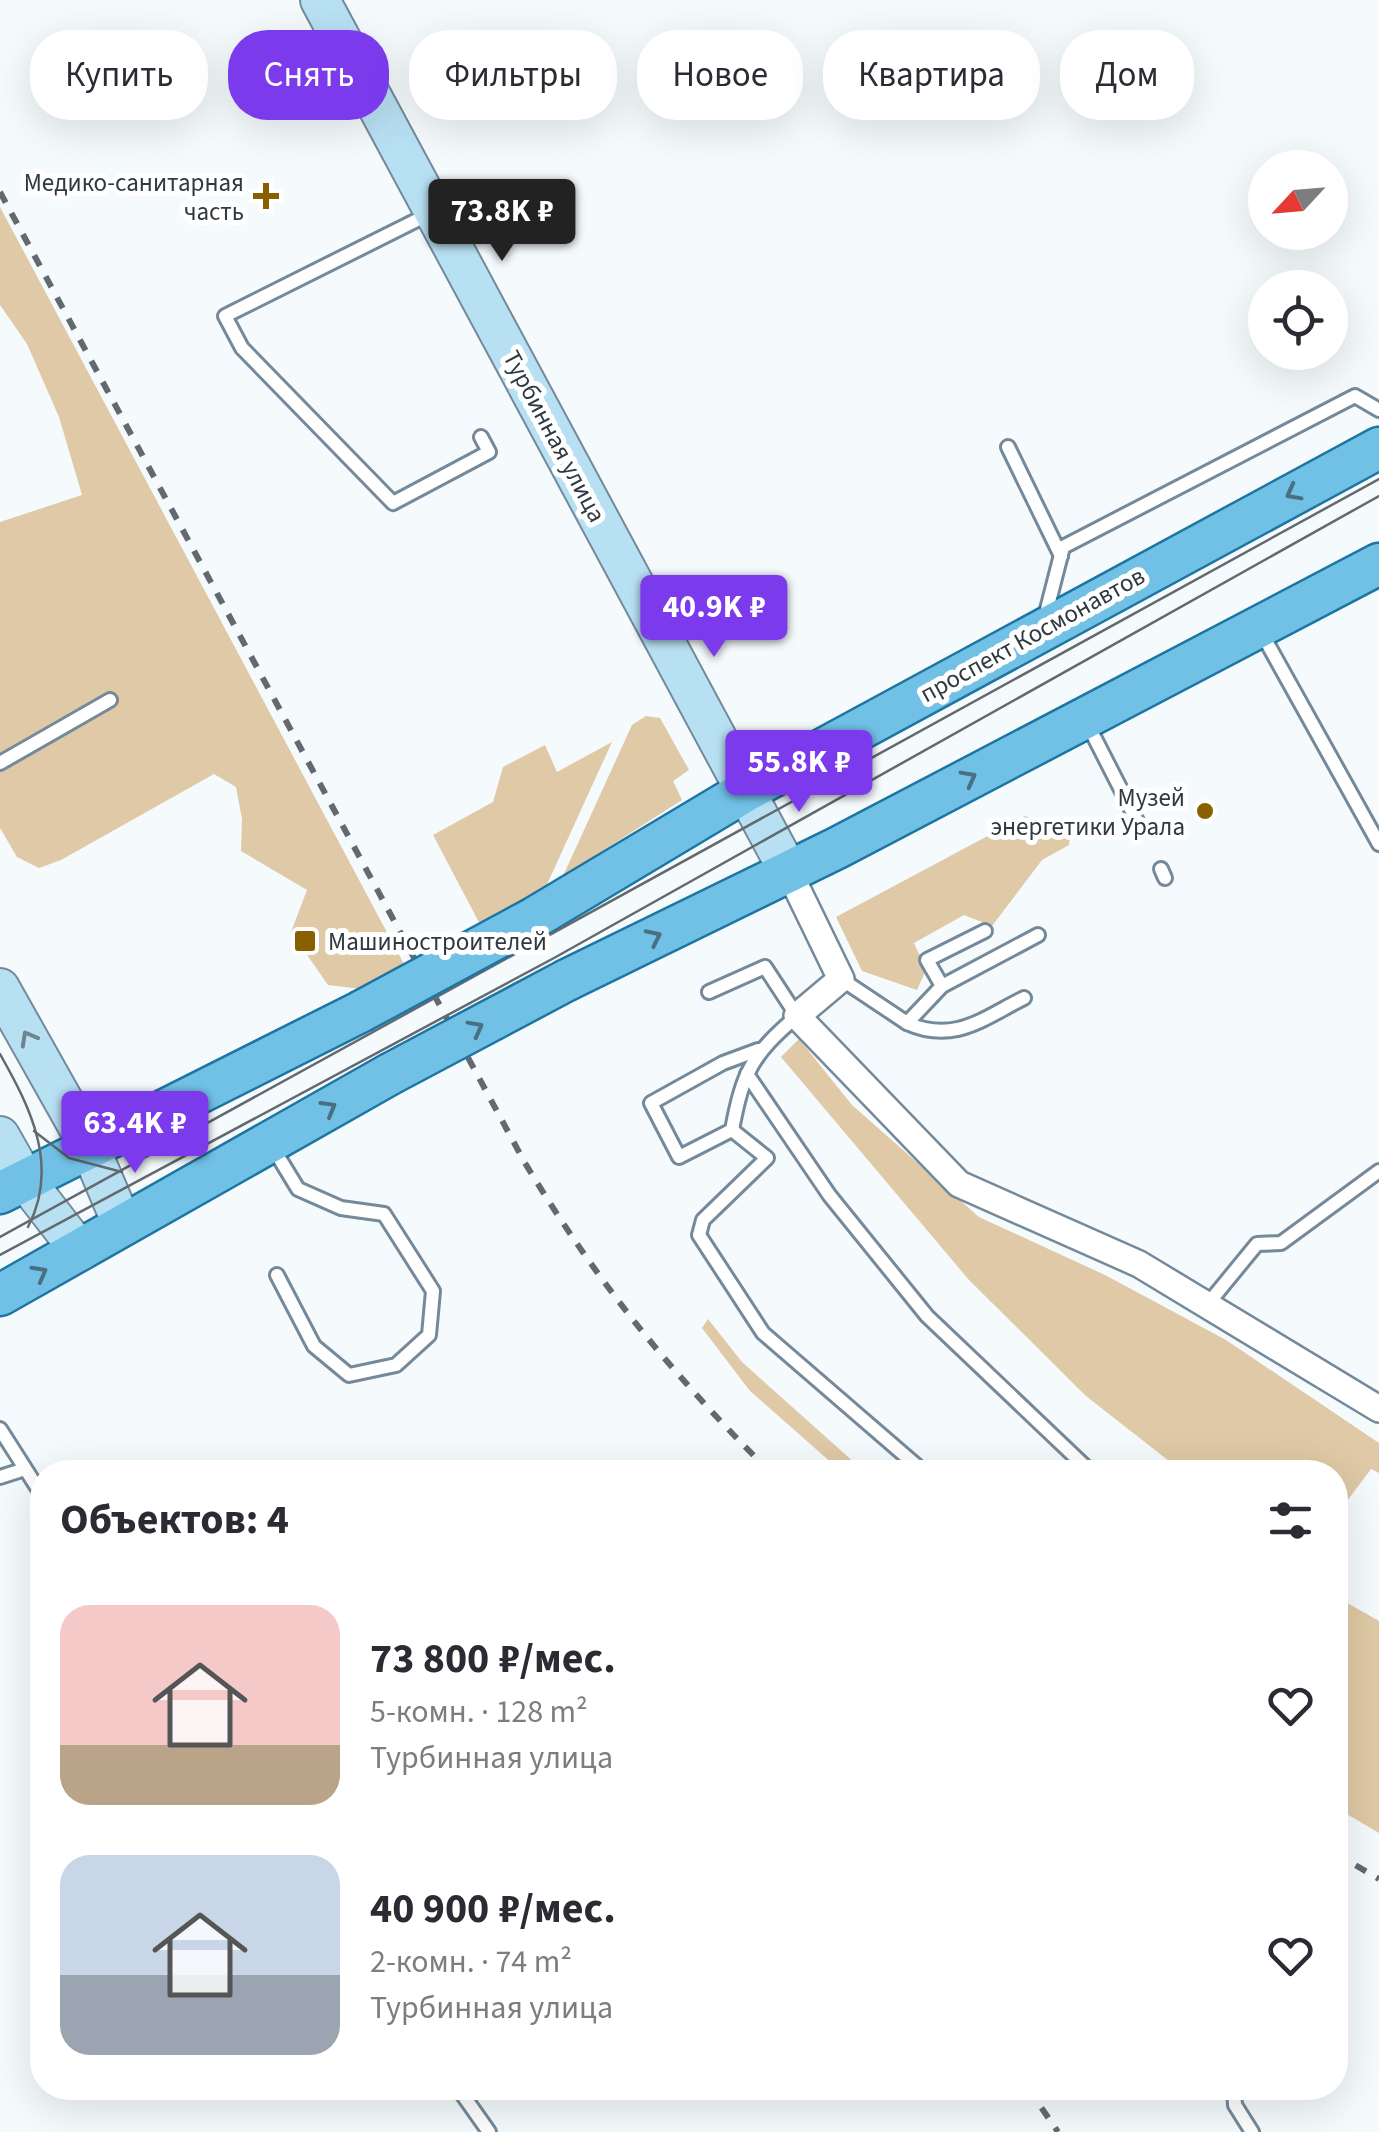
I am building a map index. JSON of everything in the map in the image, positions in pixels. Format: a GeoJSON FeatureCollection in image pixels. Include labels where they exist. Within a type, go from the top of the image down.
{"type":"FeatureCollection","features":[{"type":"Feature","properties":{"kind":"main road","name":"Турбинная улица"},"geometry":{"type":"LineString","coordinates":[[320,0],[790,872]]}},
{"type":"Feature","properties":{"kind":"main road","name":"проспект Космонавтов"},"geometry":{"type":"LineString","coordinates":[[12,1187],[360,1012],[534,918],[746,791],[1043,626],[1379,448]]}},
{"type":"Feature","properties":{"kind":"main road"},"geometry":{"type":"LineString","coordinates":[[0,1295],[390,1074],[567,980],[790,872],[1084,716],[1260,630],[1379,564]]}},
{"type":"Feature","properties":{"kind":"main road"},"geometry":{"type":"LineString","coordinates":[[0,988],[90,1148],[123,1226]]}},
{"type":"Feature","properties":{"kind":"main road"},"geometry":{"type":"LineString","coordinates":[[0,1136],[12,1187],[80,1251]]}},
{"type":"Feature","properties":{"kind":"street"},"geometry":{"type":"LineString","coordinates":[[790,872],[840,979],[797,1016],[960,1184],[1178,1279],[1206,1305],[1379,1410]]}},
{"type":"Feature","properties":{"kind":"lane"},"geometry":{"type":"LineString","coordinates":[[435,211],[225,316],[242,348],[393,503],[490,452],[481,437]]}},
{"type":"Feature","properties":{"kind":"lane"},"geometry":{"type":"LineString","coordinates":[[1043,626],[1063,547],[1356,396],[1379,410]]}},
{"type":"Feature","properties":{"kind":"lane"},"geometry":{"type":"LineString","coordinates":[[1008,447],[1060,556]]}},
{"type":"Feature","properties":{"kind":"lane"},"geometry":{"type":"LineString","coordinates":[[1260,630],[1379,844]]}},
{"type":"Feature","properties":{"kind":"lane"},"geometry":{"type":"LineString","coordinates":[[0,763],[110,700]]}},
{"type":"Feature","properties":{"kind":"lane"},"geometry":{"type":"LineString","coordinates":[[1084,716],[1137,822]]}},
{"type":"Feature","properties":{"kind":"lane"},"geometry":{"type":"LineString","coordinates":[[942,986],[928,960],[985,931]]}},
{"type":"Feature","properties":{"kind":"lane"},"geometry":{"type":"LineString","coordinates":[[907,1022],[942,986],[1038,935]]}},
{"type":"Feature","properties":{"kind":"lane"},"geometry":{"type":"LineString","coordinates":[[709,992],[765,966],[797,1016],[758,1050],[724,1063],[650,1103],[679,1158],[732,1130],[758,1050]]}},
{"type":"Feature","properties":{"kind":"lane"},"geometry":{"type":"LineString","coordinates":[[840,979],[927,1032],[956,1032],[1024,998]]}},
{"type":"Feature","properties":{"kind":"lane"},"geometry":{"type":"LineString","coordinates":[[748,1074],[830,1196],[927,1316],[1078,1460]]}},
{"type":"Feature","properties":{"kind":"lane"},"geometry":{"type":"LineString","coordinates":[[732,1130],[766,1158],[702,1220],[699,1234],[763,1333],[910,1460]]}},
{"type":"Feature","properties":{"kind":"lane"},"geometry":{"type":"LineString","coordinates":[[270,1142],[298,1189],[342,1208],[384,1214],[433,1291],[430,1336],[396,1365],[348,1375],[314,1346],[276,1275]]}},
{"type":"Feature","properties":{"kind":"lane"},"geometry":{"type":"LineString","coordinates":[[1206,1305],[1257,1244],[1282,1243],[1379,1171]]}},
{"type":"Feature","properties":{"kind":"lane"},"geometry":{"type":"LineString","coordinates":[[0,1430],[30,1477]]}},
{"type":"Feature","properties":{"kind":"lane"},"geometry":{"type":"LineString","coordinates":[[0,1477],[25,1470]]}},
{"type":"Feature","properties":{"kind":"lane"},"geometry":{"type":"LineString","coordinates":[[466,2100],[489,2132]]}},
{"type":"Feature","properties":{"kind":"lane"},"geometry":{"type":"LineString","coordinates":[[1235,2100],[1252,2132]]}},
{"type":"Feature","properties":{"kind":"shaded area"},"geometry":{"type":"Polygon","coordinates":[[[0,207],[406,968],[370,990],[328,985],[291,932],[307,890],[241,851],[242,819],[236,787],[214,774],[61,860],[39,868],[17,857],[0,828],[0,522],[82,495],[59,417],[27,344],[0,305],[0,207]]]}},
{"type":"Feature","properties":{"kind":"shaded area"},"geometry":{"type":"Polygon","coordinates":[[[646,716],[660,718],[689,770],[673,781],[682,800],[563,876],[632,725],[646,716]]]}},
{"type":"Feature","properties":{"kind":"shaded area"},"geometry":{"type":"Polygon","coordinates":[[[612,742],[544,891],[482,928],[433,835],[493,802],[503,767],[545,745],[557,772],[612,742]]]}},
{"type":"Feature","properties":{"kind":"shaded area"},"geometry":{"type":"Polygon","coordinates":[[[1025,816],[1070,834],[1069,845],[1042,860],[992,926],[964,915],[914,943],[926,970],[917,990],[862,971],[836,917],[1025,816]]]}},
{"type":"Feature","properties":{"kind":"shaded area"},"geometry":{"type":"Polygon","coordinates":[[[799,1039],[852,1105],[979,1217],[1105,1275],[1226,1340],[1379,1443],[1379,1473],[1371,1469],[1348,1500],[1348,1460],[1168,1460],[1086,1396],[969,1280],[781,1057],[799,1039]]]}},
{"type":"Feature","properties":{"kind":"shaded area"},"geometry":{"type":"Polygon","coordinates":[[[708,1319],[742,1362],[852,1460],[828,1460],[750,1391],[702,1328],[708,1319]]]}},
{"type":"Feature","properties":{"kind":"shaded area"},"geometry":{"type":"Polygon","coordinates":[[[1348,1603],[1379,1621],[1379,1833],[1348,1815],[1348,1603]]]}},
{"type":"Feature","properties":{"kind":"tram line"},"geometry":{"type":"LineString","coordinates":[[0,1237],[1379,479]]}},
{"type":"Feature","properties":{"kind":"tram line"},"geometry":{"type":"LineString","coordinates":[[0,1255],[554,958],[1379,496]]}},
{"type":"Feature","properties":{"kind":"tram line"},"geometry":{"type":"LineString","coordinates":[[0,1054],[22,1095],[41,1159],[37,1204],[28,1227]]}},
{"type":"Feature","properties":{"kind":"tram line"},"geometry":{"type":"LineString","coordinates":[[34,1131],[69,1158],[122,1172]]}},
{"type":"Feature","properties":{"kind":"railway"},"geometry":{"type":"LineString","coordinates":[[0,192],[525,1163],[580,1249],[638,1326],[758,1460]]}},
{"type":"Feature","properties":{"kind":"railway"},"geometry":{"type":"LineString","coordinates":[[1348,1861],[1379,1879]]}},
{"type":"Feature","properties":{"kind":"railway"},"geometry":{"type":"LineString","coordinates":[[1036,2100],[1058,2132]]}},
{"type":"Feature","properties":{"kind":"place","name":"Медико-санитарная часть"},"geometry":{"type":"Point","coordinates":[266,196]}},
{"type":"Feature","properties":{"kind":"place","name":"Музей энергетики Урала"},"geometry":{"type":"Point","coordinates":[1205,811]}},
{"type":"Feature","properties":{"kind":"place","name":"Машиностроителей"},"geometry":{"type":"Point","coordinates":[305,941]}}]}
